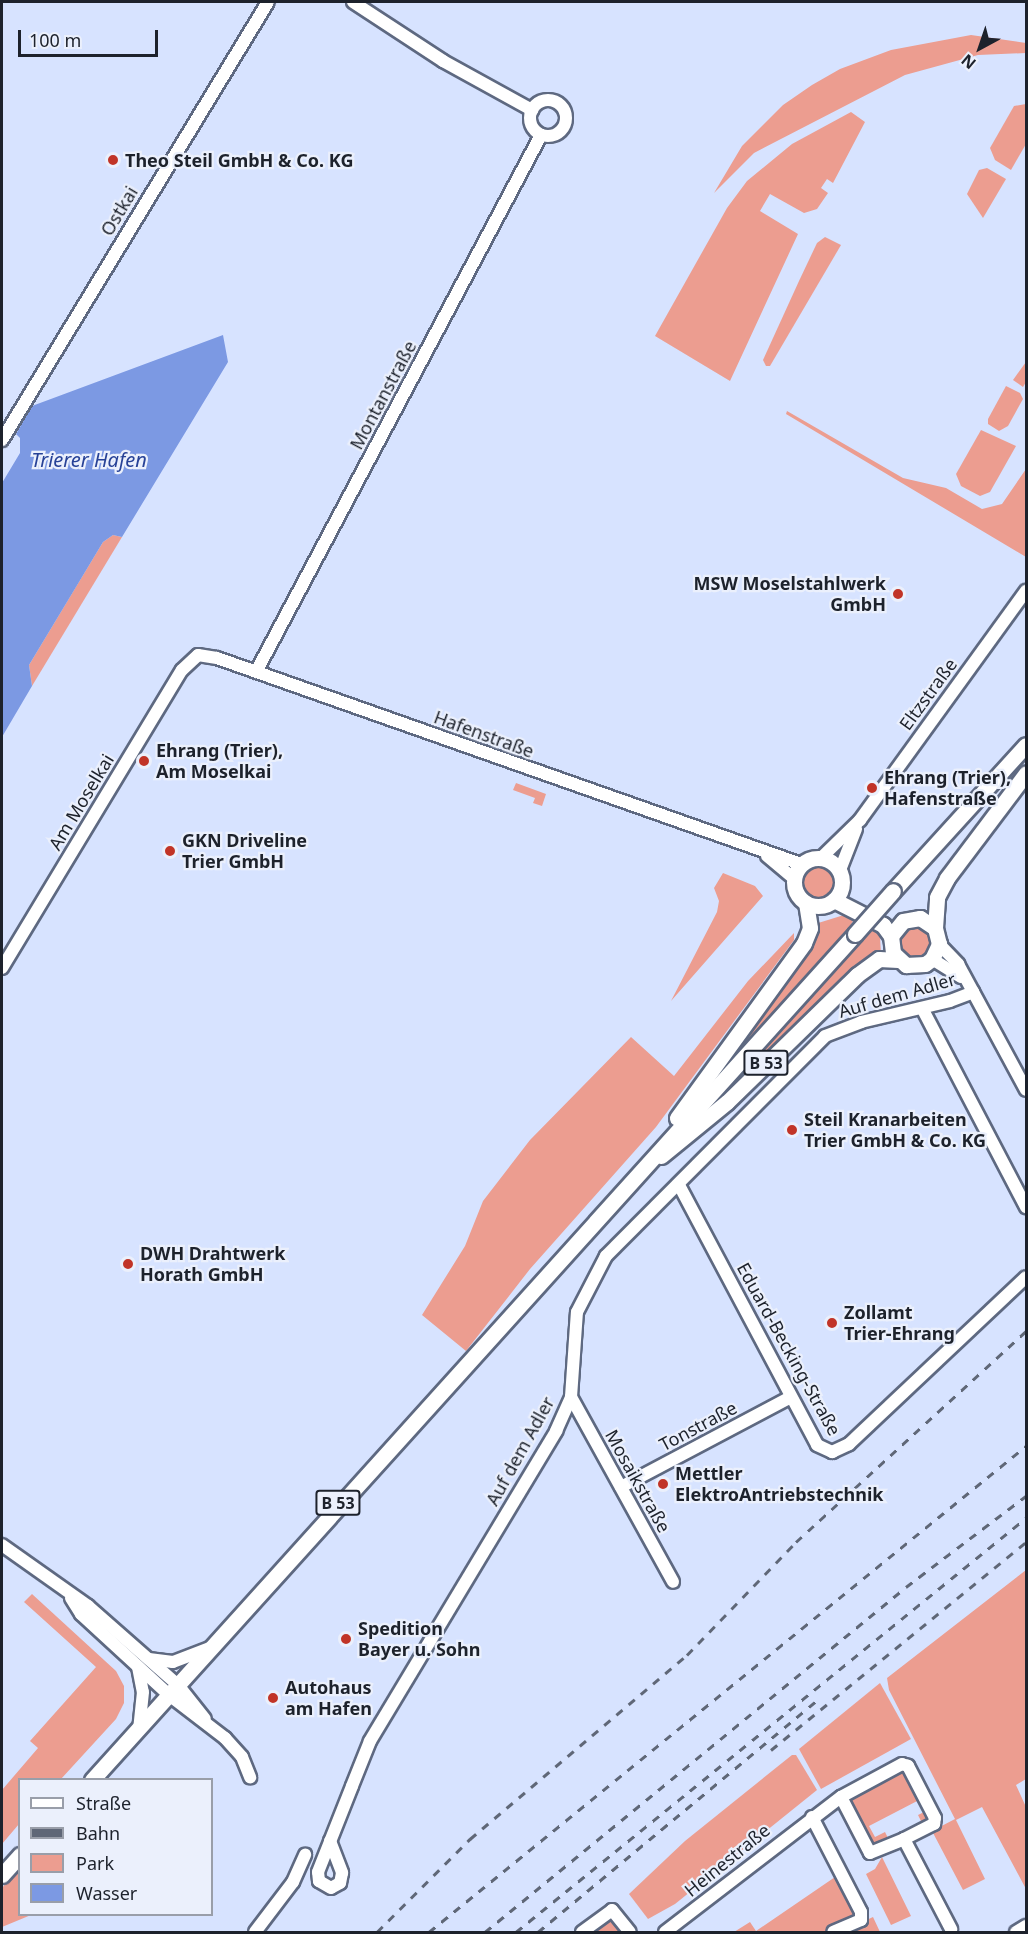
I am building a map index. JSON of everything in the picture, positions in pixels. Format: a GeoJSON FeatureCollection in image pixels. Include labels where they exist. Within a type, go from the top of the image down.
{"type":"FeatureCollection","features":[{"type":"Feature","properties":{"kind":"main road","name":"B 53"},"geometry":{"type":"LineString","coordinates":[[93,1778],[634,1176],[1026,745]]}},
{"type":"Feature","properties":{"kind":"main road"},"geometry":{"type":"LineString","coordinates":[[932,959],[939,944],[935,928],[937,897],[947,879],[1026,773]]}},
{"type":"Feature","properties":{"kind":"main road"},"geometry":{"type":"LineString","coordinates":[[794,879],[801,864],[822,857],[841,876],[854,896],[894,920],[920,918],[935,928]]}},
{"type":"Feature","properties":{"kind":"main road"},"geometry":{"type":"LineString","coordinates":[[834,900],[841,876]]}},
{"type":"Feature","properties":{"kind":"main road","name":"B 53"},"geometry":{"type":"LineString","coordinates":[[648,1161],[804,943],[810,928],[806,903],[796,893],[794,879]]}},
{"type":"Feature","properties":{"kind":"main road"},"geometry":{"type":"LineString","coordinates":[[806,903],[821,906],[834,900],[871,916],[891,936],[898,960]]}},
{"type":"Feature","properties":{"kind":"main road"},"geometry":{"type":"LineString","coordinates":[[891,936],[903,921]]}},
{"type":"Feature","properties":{"kind":"main road","name":"B 53"},"geometry":{"type":"LineString","coordinates":[[634,1176],[692,1134],[857,975],[879,959],[898,960],[915,966],[932,959]]}},
{"type":"Feature","properties":{"kind":"main road"},"geometry":{"type":"LineString","coordinates":[[2,1875],[18,1857]]}},
{"type":"Feature","properties":{"kind":"street","name":"Ostkai"},"geometry":{"type":"LineString","coordinates":[[2,440],[268,2]]}},
{"type":"Feature","properties":{"kind":"street"},"geometry":{"type":"LineString","coordinates":[[353,2],[443,61],[532,110]]}},
{"type":"Feature","properties":{"kind":"street"},"geometry":{"type":"LineString","coordinates":[[550,101],[565,113],[561,130],[553,135],[541,135],[532,127],[532,110],[541,102],[550,101]]}},
{"type":"Feature","properties":{"kind":"street","name":"Montanstraße"},"geometry":{"type":"LineString","coordinates":[[256,672],[541,135]]}},
{"type":"Feature","properties":{"kind":"street","name":"Eltzstraße"},"geometry":{"type":"LineString","coordinates":[[822,857],[860,820],[1026,591]]}},
{"type":"Feature","properties":{"kind":"street","name":"Hafenstraße"},"geometry":{"type":"LineString","coordinates":[[194,657],[209,655],[801,864]]}},
{"type":"Feature","properties":{"kind":"street","name":"Am Moselkai"},"geometry":{"type":"LineString","coordinates":[[2,968],[182,670],[194,657]]}},
{"type":"Feature","properties":{"kind":"street","name":"Eltzstraße"},"geometry":{"type":"LineString","coordinates":[[841,876],[860,820]]}},
{"type":"Feature","properties":{"kind":"street","name":"Hafenstraße"},"geometry":{"type":"LineString","coordinates":[[762,851],[794,879]]}},
{"type":"Feature","properties":{"kind":"street"},"geometry":{"type":"LineString","coordinates":[[939,944],[958,964],[1026,1090]]}},
{"type":"Feature","properties":{"kind":"street"},"geometry":{"type":"LineString","coordinates":[[932,959],[959,974],[973,992]]}},
{"type":"Feature","properties":{"kind":"street","name":"Auf dem Adler"},"geometry":{"type":"LineString","coordinates":[[330,1841],[370,1741],[556,1431],[571,1397],[577,1312],[590,1280],[606,1256],[825,1036],[861,1022],[922,1008],[973,992]]}},
{"type":"Feature","properties":{"kind":"street"},"geometry":{"type":"LineString","coordinates":[[922,1008],[1026,1207]]}},
{"type":"Feature","properties":{"kind":"street","name":"Eduard-Becking-Straße"},"geometry":{"type":"LineString","coordinates":[[679,1185],[817,1445],[832,1452],[841,1449],[1026,1277]]}},
{"type":"Feature","properties":{"kind":"street","name":"Mosaikstraße"},"geometry":{"type":"LineString","coordinates":[[571,1397],[673,1582]]}},
{"type":"Feature","properties":{"kind":"street","name":"Tonstraße"},"geometry":{"type":"LineString","coordinates":[[621,1487],[791,1397]]}},
{"type":"Feature","properties":{"kind":"street"},"geometry":{"type":"LineString","coordinates":[[2,1545],[71,1597],[88,1606],[148,1659],[173,1690]]}},
{"type":"Feature","properties":{"kind":"street"},"geometry":{"type":"LineString","coordinates":[[71,1597],[81,1614],[137,1666],[173,1690],[236,1749],[250,1777]]}},
{"type":"Feature","properties":{"kind":"street"},"geometry":{"type":"LineString","coordinates":[[148,1659],[173,1662],[210,1648]]}},
{"type":"Feature","properties":{"kind":"street"},"geometry":{"type":"LineString","coordinates":[[137,1666],[143,1692],[139,1728]]}},
{"type":"Feature","properties":{"kind":"street","name":"Heinestraße"},"geometry":{"type":"LineString","coordinates":[[665,1932],[812,1816],[841,1797],[902,1764],[908,1766],[935,1818],[934,1824],[904,1839]]}},
{"type":"Feature","properties":{"kind":"street"},"geometry":{"type":"LineString","coordinates":[[841,1797],[870,1853],[904,1839],[951,1929]]}},
{"type":"Feature","properties":{"kind":"street"},"geometry":{"type":"LineString","coordinates":[[812,1816],[861,1912],[861,1920],[833,1932]]}},
{"type":"Feature","properties":{"kind":"street"},"geometry":{"type":"LineString","coordinates":[[255,1932],[293,1882],[305,1855]]}},
{"type":"Feature","properties":{"kind":"street"},"geometry":{"type":"LineString","coordinates":[[582,1932],[612,1910],[630,1932]]}},
{"type":"Feature","properties":{"kind":"street"},"geometry":{"type":"LineString","coordinates":[[1016,1932],[1026,1926]]}},
{"type":"Feature","properties":{"kind":"green space"},"geometry":{"type":"Polygon","coordinates":[[[971,35],[1026,43],[1026,53],[978,55],[905,75],[754,153],[714,193],[742,146],[783,105],[812,85],[840,69],[891,50],[971,35]]]}},
{"type":"Feature","properties":{"kind":"green space"},"geometry":{"type":"Polygon","coordinates":[[[1026,104],[1026,144],[1011,170],[995,160],[990,148],[1014,106],[1026,104]]]}},
{"type":"Feature","properties":{"kind":"green space"},"geometry":{"type":"Polygon","coordinates":[[[851,112],[865,122],[833,183],[827,179],[821,188],[828,193],[817,209],[804,213],[770,194],[760,211],[798,234],[730,381],[655,336],[727,208],[747,181],[792,144],[851,112]]]}},
{"type":"Feature","properties":{"kind":"green space"},"geometry":{"type":"Polygon","coordinates":[[[987,168],[1006,179],[983,218],[967,194],[979,170],[987,168]]]}},
{"type":"Feature","properties":{"kind":"green space"},"geometry":{"type":"Polygon","coordinates":[[[825,237],[841,245],[770,366],[766,366],[763,360],[799,281],[817,243],[825,237]]]}},
{"type":"Feature","properties":{"kind":"green space"},"geometry":{"type":"Polygon","coordinates":[[[1026,362],[1026,382],[1023,387],[1013,380],[1026,362]]]}},
{"type":"Feature","properties":{"kind":"green space"},"geometry":{"type":"Polygon","coordinates":[[[1006,386],[1020,393],[1023,399],[1008,426],[999,431],[988,424],[988,419],[1006,386]]]}},
{"type":"Feature","properties":{"kind":"green space"},"geometry":{"type":"Polygon","coordinates":[[[787,411],[903,478],[946,488],[982,509],[1002,504],[1026,469],[1026,557],[786,414],[787,411]]]}},
{"type":"Feature","properties":{"kind":"green space"},"geometry":{"type":"Polygon","coordinates":[[[981,430],[1016,446],[990,492],[980,496],[961,486],[956,474],[981,430]]]}},
{"type":"Feature","properties":{"kind":"green space"},"geometry":{"type":"Polygon","coordinates":[[[113,535],[122,537],[32,686],[29,665],[103,542],[113,535]]]}},
{"type":"Feature","properties":{"kind":"green space"},"geometry":{"type":"Polygon","coordinates":[[[516,783],[546,794],[542,806],[533,803],[535,798],[513,790],[516,783]]]}},
{"type":"Feature","properties":{"kind":"green space"},"geometry":{"type":"Polygon","coordinates":[[[819,864],[832,869],[837,882],[832,895],[819,900],[806,895],[801,882],[806,869],[819,864]]]}},
{"type":"Feature","properties":{"kind":"green space"},"geometry":{"type":"Polygon","coordinates":[[[723,873],[755,886],[763,896],[671,1001],[717,912],[719,901],[714,888],[723,873]]]}},
{"type":"Feature","properties":{"kind":"green space"},"geometry":{"type":"Polygon","coordinates":[[[844,915],[854,919],[847,932],[693,1103],[815,924],[844,915]]]}},
{"type":"Feature","properties":{"kind":"green space"},"geometry":{"type":"Polygon","coordinates":[[[918,923],[933,936],[930,952],[922,958],[906,957],[897,945],[900,930],[918,923]]]}},
{"type":"Feature","properties":{"kind":"green space"},"geometry":{"type":"Polygon","coordinates":[[[873,929],[880,937],[881,955],[690,1125],[873,929]]]}},
{"type":"Feature","properties":{"kind":"green space"},"geometry":{"type":"Polygon","coordinates":[[[794,933],[794,940],[656,1127],[530,1269],[466,1351],[422,1315],[465,1246],[483,1201],[530,1140],[631,1037],[674,1076],[748,981],[794,933]]]}},
{"type":"Feature","properties":{"kind":"green space"},"geometry":{"type":"Polygon","coordinates":[[[1026,1570],[1026,1779],[1016,1785],[1026,1807],[1026,1889],[982,1807],[956,1820],[985,1879],[963,1890],[932,1831],[955,1819],[889,1690],[887,1678],[1026,1570]]]}},
{"type":"Feature","properties":{"kind":"green space"},"geometry":{"type":"Polygon","coordinates":[[[32,1594],[116,1671],[124,1686],[124,1703],[116,1719],[62,1778],[18,1778],[18,1825],[2,1844],[2,1790],[38,1748],[30,1741],[96,1667],[24,1602],[32,1594]]]}},
{"type":"Feature","properties":{"kind":"green space"},"geometry":{"type":"Polygon","coordinates":[[[880,1683],[911,1739],[821,1789],[799,1749],[880,1683]]]}},
{"type":"Feature","properties":{"kind":"green space"},"geometry":{"type":"Polygon","coordinates":[[[792,1755],[796,1755],[817,1790],[675,1904],[648,1919],[629,1894],[685,1841],[792,1755]]]}},
{"type":"Feature","properties":{"kind":"green space"},"geometry":{"type":"Polygon","coordinates":[[[904,1768],[931,1815],[931,1822],[923,1825],[918,1815],[928,1810],[921,1799],[869,1826],[875,1837],[885,1832],[890,1842],[875,1849],[849,1798],[904,1768]]]}},
{"type":"Feature","properties":{"kind":"green space"},"geometry":{"type":"Polygon","coordinates":[[[882,1857],[911,1916],[891,1925],[866,1874],[875,1869],[882,1857]]]}},
{"type":"Feature","properties":{"kind":"green space"},"geometry":{"type":"Polygon","coordinates":[[[18,1869],[18,1916],[29,1916],[2,1927],[2,1888],[18,1869]]]}},
{"type":"Feature","properties":{"kind":"green space"},"geometry":{"type":"Polygon","coordinates":[[[838,1875],[855,1919],[824,1932],[734,1932],[750,1922],[756,1931],[838,1875]]]}},
{"type":"Feature","properties":{"kind":"green space"},"geometry":{"type":"Polygon","coordinates":[[[607,1917],[625,1932],[587,1932],[607,1917]]]}},
{"type":"Feature","properties":{"kind":"green space"},"geometry":{"type":"Polygon","coordinates":[[[873,1917],[880,1932],[853,1932],[860,1929],[858,1924],[873,1917]]]}},
{"type":"Feature","properties":{"kind":"water","name":"Trierer Hafen"},"geometry":{"type":"Polygon","coordinates":[[[223,335],[228,362],[122,537],[113,535],[103,542],[29,665],[32,686],[2,737],[2,483],[20,453],[20,438],[16,434],[32,406],[223,335]]]}},
{"type":"Feature","properties":{"kind":"railway"},"geometry":{"type":"LineString","coordinates":[[377,1932],[470,1839],[687,1655],[796,1542],[1026,1331]]}},
{"type":"Feature","properties":{"kind":"railway"},"geometry":{"type":"LineString","coordinates":[[429,1932],[1026,1446]]}},
{"type":"Feature","properties":{"kind":"railway"},"geometry":{"type":"LineString","coordinates":[[485,1932],[906,1587],[1026,1496]]}},
{"type":"Feature","properties":{"kind":"railway"},"geometry":{"type":"LineString","coordinates":[[516,1932],[1026,1518]]}},
{"type":"Feature","properties":{"kind":"railway"},"geometry":{"type":"LineString","coordinates":[[771,1750],[1026,1542]]}},
{"type":"Feature","properties":{"kind":"railway"},"geometry":{"type":"LineString","coordinates":[[538,1932],[819,1699]]}},
{"type":"Feature","properties":{"kind":"place","name":"Theo Steil GmbH & Co. KG"},"geometry":{"type":"Point","coordinates":[113,160]}},
{"type":"Feature","properties":{"kind":"place","name":"MSW Moselstahlwerk GmbH"},"geometry":{"type":"Point","coordinates":[898,594]}},
{"type":"Feature","properties":{"kind":"place","name":"Ehrang (Trier), Am Moselkai"},"geometry":{"type":"Point","coordinates":[144,761]}},
{"type":"Feature","properties":{"kind":"place","name":"Ehrang (Trier), Hafenstraße"},"geometry":{"type":"Point","coordinates":[872,788]}},
{"type":"Feature","properties":{"kind":"place","name":"GKN Driveline Trier GmbH"},"geometry":{"type":"Point","coordinates":[170,851]}},
{"type":"Feature","properties":{"kind":"place","name":"Steil Kranarbeiten Trier GmbH & Co. KG"},"geometry":{"type":"Point","coordinates":[792,1130]}},
{"type":"Feature","properties":{"kind":"place","name":"DWH Drahtwerk Horath GmbH"},"geometry":{"type":"Point","coordinates":[128,1264]}},
{"type":"Feature","properties":{"kind":"place","name":"Zollamt Trier-Ehrang"},"geometry":{"type":"Point","coordinates":[832,1323]}},
{"type":"Feature","properties":{"kind":"place","name":"Mettler ElektroAntriebstechnik"},"geometry":{"type":"Point","coordinates":[663,1484]}},
{"type":"Feature","properties":{"kind":"place","name":"Spedition Bayer u. Sohn"},"geometry":{"type":"Point","coordinates":[346,1639]}},
{"type":"Feature","properties":{"kind":"place","name":"Autohaus am Hafen"},"geometry":{"type":"Point","coordinates":[273,1698]}}]}
